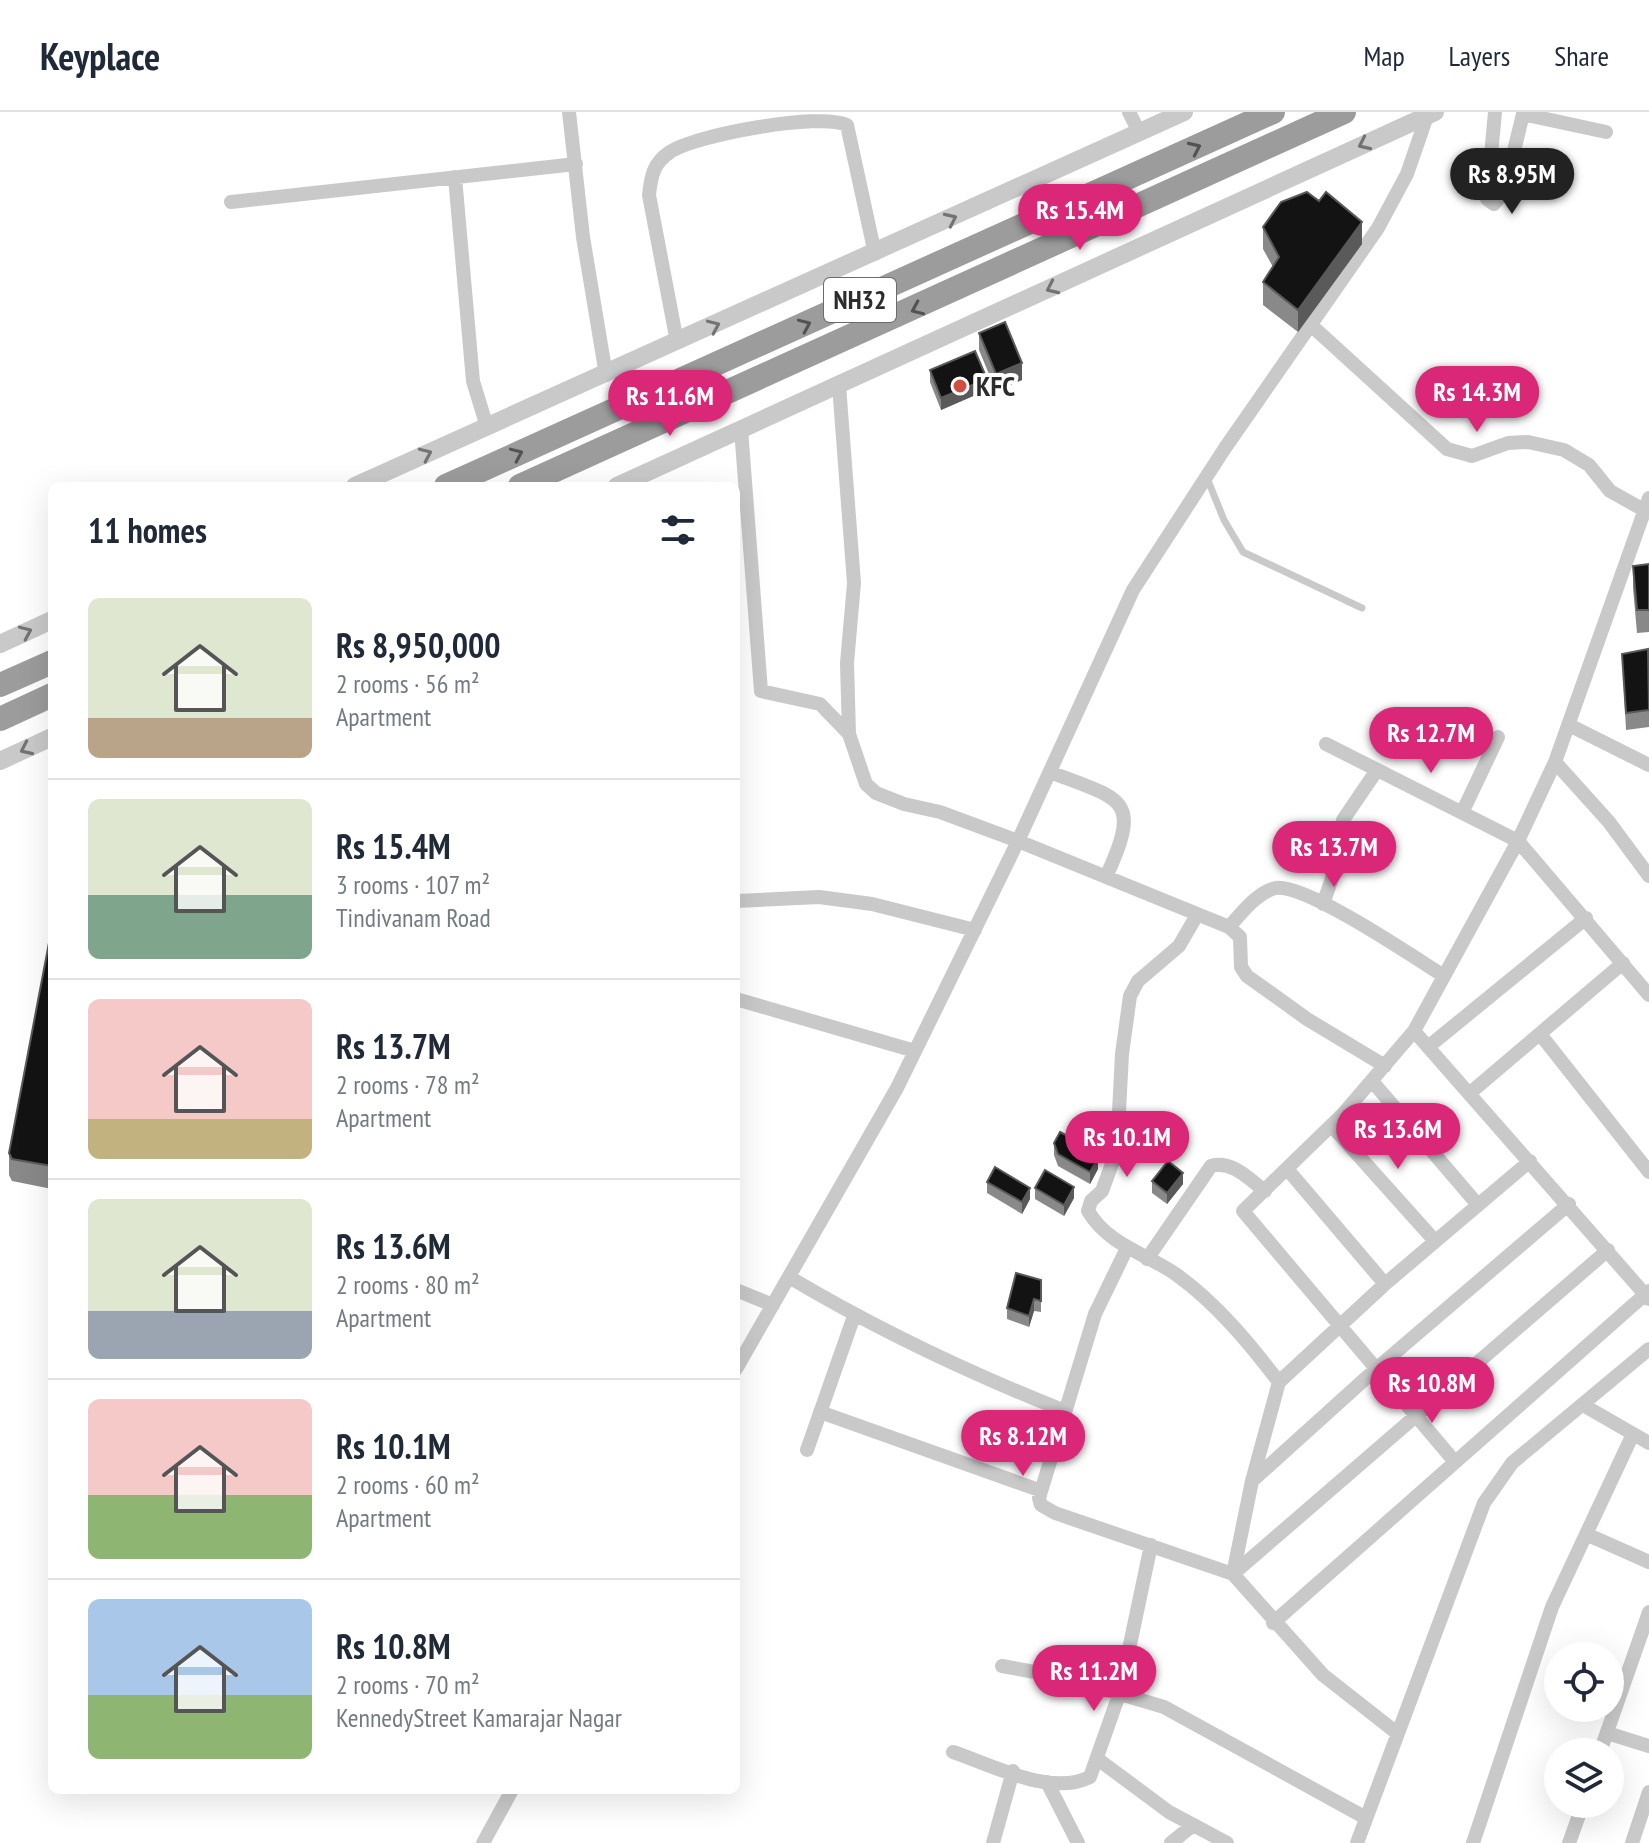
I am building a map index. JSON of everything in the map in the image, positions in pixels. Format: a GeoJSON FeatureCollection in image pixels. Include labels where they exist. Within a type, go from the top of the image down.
{"type":"FeatureCollection","features":[{"type":"Feature","properties":{"kind":"highway","name":"NH32"},"geometry":{"type":"LineString","coordinates":[[455,482],[1273,112]]}},
{"type":"Feature","properties":{"kind":"highway","name":"NH32"},"geometry":{"type":"LineString","coordinates":[[529,482],[1344,112]]}},
{"type":"Feature","properties":{"kind":"highway"},"geometry":{"type":"LineString","coordinates":[[0,685],[48,664]]}},
{"type":"Feature","properties":{"kind":"highway"},"geometry":{"type":"LineString","coordinates":[[0,719],[48,697]]}},
{"type":"Feature","properties":{"kind":"street"},"geometry":{"type":"LineString","coordinates":[[569,112],[583,237],[606,375]]}},
{"type":"Feature","properties":{"kind":"street"},"geometry":{"type":"LineString","coordinates":[[1129,112],[1139,132]]}},
{"type":"Feature","properties":{"kind":"street"},"geometry":{"type":"LineString","coordinates":[[364,482],[1184,112]]}},
{"type":"Feature","properties":{"kind":"street"},"geometry":{"type":"LineString","coordinates":[[1495,112],[1490,133],[1487,199],[1494,204],[1504,192],[1523,114],[1606,132]]}},
{"type":"Feature","properties":{"kind":"street"},"geometry":{"type":"LineString","coordinates":[[740,1362],[915,1051],[1018,841],[1133,590],[1206,476],[1378,228],[1407,174],[1431,114]]}},
{"type":"Feature","properties":{"kind":"street"},"geometry":{"type":"LineString","coordinates":[[646,479],[741,429],[1431,114]]}},
{"type":"Feature","properties":{"kind":"street"},"geometry":{"type":"LineString","coordinates":[[677,342],[649,195],[652,171],[667,153],[685,143],[794,122],[836,120],[847,125],[875,254]]}},
{"type":"Feature","properties":{"kind":"street"},"geometry":{"type":"LineString","coordinates":[[231,202],[576,164]]}},
{"type":"Feature","properties":{"kind":"street"},"geometry":{"type":"LineString","coordinates":[[455,177],[473,381],[487,427]]}},
{"type":"Feature","properties":{"kind":"street"},"geometry":{"type":"LineString","coordinates":[[1312,326],[1447,449],[1472,456],[1496,445],[1528,442],[1564,450],[1589,465],[1610,491],[1647,504],[1555,762],[1518,841],[1414,1031],[1332,1126],[1243,1211],[1455,1462]]}},
{"type":"Feature","properties":{"kind":"street"},"geometry":{"type":"LineString","coordinates":[[839,385],[854,583],[847,663],[849,734],[866,784],[876,793],[1018,841],[1229,927],[1240,937],[1241,967],[1247,976],[1307,1019],[1385,1066]]}},
{"type":"Feature","properties":{"kind":"street"},"geometry":{"type":"LineString","coordinates":[[741,429],[761,691],[820,704],[849,734]]}},
{"type":"Feature","properties":{"kind":"street"},"geometry":{"type":"LineString","coordinates":[[0,644],[48,622]]}},
{"type":"Feature","properties":{"kind":"street"},"geometry":{"type":"LineString","coordinates":[[1569,725],[1649,765]]}},
{"type":"Feature","properties":{"kind":"street"},"geometry":{"type":"LineString","coordinates":[[1462,813],[1498,737]]}},
{"type":"Feature","properties":{"kind":"street"},"geometry":{"type":"LineString","coordinates":[[0,761],[48,739]]}},
{"type":"Feature","properties":{"kind":"street"},"geometry":{"type":"LineString","coordinates":[[1326,744],[1518,841],[1649,995]]}},
{"type":"Feature","properties":{"kind":"street"},"geometry":{"type":"LineString","coordinates":[[1555,762],[1609,822],[1649,876]]}},
{"type":"Feature","properties":{"kind":"street"},"geometry":{"type":"LineString","coordinates":[[1323,904],[1336,867],[1343,820],[1377,770]]}},
{"type":"Feature","properties":{"kind":"street"},"geometry":{"type":"LineString","coordinates":[[1050,772],[1110,795],[1120,803],[1126,825],[1106,877]]}},
{"type":"Feature","properties":{"kind":"street"},"geometry":{"type":"LineString","coordinates":[[1229,927],[1256,899],[1275,888],[1296,891],[1444,976]]}},
{"type":"Feature","properties":{"kind":"street"},"geometry":{"type":"LineString","coordinates":[[740,901],[819,897],[872,904],[975,930]]}},
{"type":"Feature","properties":{"kind":"street"},"geometry":{"type":"LineString","coordinates":[[1197,915],[1179,946],[1138,981],[1130,996],[1117,1150],[1102,1191],[1091,1201],[1088,1211],[1105,1232],[1127,1248],[1174,1273],[1202,1295],[1254,1349],[1279,1382]]}},
{"type":"Feature","properties":{"kind":"street"},"geometry":{"type":"LineString","coordinates":[[1428,1047],[1586,918]]}},
{"type":"Feature","properties":{"kind":"street"},"geometry":{"type":"LineString","coordinates":[[1470,1093],[1623,963]]}},
{"type":"Feature","properties":{"kind":"street"},"geometry":{"type":"LineString","coordinates":[[740,1000],[915,1051]]}},
{"type":"Feature","properties":{"kind":"street"},"geometry":{"type":"LineString","coordinates":[[1273,1623],[1648,1295],[1414,1031]]}},
{"type":"Feature","properties":{"kind":"street"},"geometry":{"type":"LineString","coordinates":[[1540,1034],[1649,1172]]}},
{"type":"Feature","properties":{"kind":"street"},"geometry":{"type":"LineString","coordinates":[[1372,1081],[1478,1205]]}},
{"type":"Feature","properties":{"kind":"street"},"geometry":{"type":"LineString","coordinates":[[1332,1126],[1435,1241]]}},
{"type":"Feature","properties":{"kind":"street"},"geometry":{"type":"LineString","coordinates":[[1233,1574],[1252,1481],[1279,1382],[1385,1284],[1530,1161]]}},
{"type":"Feature","properties":{"kind":"street"},"geometry":{"type":"LineString","coordinates":[[1147,1259],[1211,1166],[1221,1163],[1232,1167],[1265,1191]]}},
{"type":"Feature","properties":{"kind":"street"},"geometry":{"type":"LineString","coordinates":[[1288,1170],[1385,1284]]}},
{"type":"Feature","properties":{"kind":"street"},"geometry":{"type":"LineString","coordinates":[[1252,1481],[1376,1369],[1569,1204]]}},
{"type":"Feature","properties":{"kind":"street"},"geometry":{"type":"LineString","coordinates":[[1127,1248],[1106,1285],[1039,1490],[1041,1505],[1055,1513],[1233,1574],[1273,1623],[1323,1675],[1397,1733]]}},
{"type":"Feature","properties":{"kind":"street"},"geometry":{"type":"LineString","coordinates":[[1233,1574],[1608,1250]]}},
{"type":"Feature","properties":{"kind":"street"},"geometry":{"type":"LineString","coordinates":[[789,1277],[854,1316],[972,1375],[1065,1411]]}},
{"type":"Feature","properties":{"kind":"street"},"geometry":{"type":"LineString","coordinates":[[740,1292],[773,1305]]}},
{"type":"Feature","properties":{"kind":"street"},"geometry":{"type":"LineString","coordinates":[[807,1450],[854,1316]]}},
{"type":"Feature","properties":{"kind":"street"},"geometry":{"type":"LineString","coordinates":[[1357,1843],[1484,1503],[1512,1463],[1649,1349]]}},
{"type":"Feature","properties":{"kind":"street"},"geometry":{"type":"LineString","coordinates":[[1583,1405],[1649,1443]]}},
{"type":"Feature","properties":{"kind":"street"},"geometry":{"type":"LineString","coordinates":[[820,1412],[1039,1490]]}},
{"type":"Feature","properties":{"kind":"street"},"geometry":{"type":"LineString","coordinates":[[1473,1843],[1552,1607],[1633,1434]]}},
{"type":"Feature","properties":{"kind":"street"},"geometry":{"type":"LineString","coordinates":[[1586,1534],[1649,1562]]}},
{"type":"Feature","properties":{"kind":"street"},"geometry":{"type":"LineString","coordinates":[[953,1752],[1047,1782],[1081,1782],[1090,1777],[1099,1760],[1120,1692],[1151,1545]]}},
{"type":"Feature","properties":{"kind":"street"},"geometry":{"type":"LineString","coordinates":[[1605,1738],[1649,1612]]}},
{"type":"Feature","properties":{"kind":"street"},"geometry":{"type":"LineString","coordinates":[[1002,1666],[1120,1692],[1164,1707],[1366,1818]]}},
{"type":"Feature","properties":{"kind":"street"},"geometry":{"type":"LineString","coordinates":[[1607,1733],[1649,1746]]}},
{"type":"Feature","properties":{"kind":"street"},"geometry":{"type":"LineString","coordinates":[[1099,1760],[1141,1793],[1227,1843]]}},
{"type":"Feature","properties":{"kind":"street"},"geometry":{"type":"LineString","coordinates":[[993,1843],[1013,1771]]}},
{"type":"Feature","properties":{"kind":"street"},"geometry":{"type":"LineString","coordinates":[[1047,1782],[1078,1843]]}},
{"type":"Feature","properties":{"kind":"street"},"geometry":{"type":"LineString","coordinates":[[1632,1843],[1649,1792]]}},
{"type":"Feature","properties":{"kind":"street"},"geometry":{"type":"LineString","coordinates":[[483,1843],[510,1794]]}},
{"type":"Feature","properties":{"kind":"street"},"geometry":{"type":"LineString","coordinates":[[1569,1843],[1578,1818]]}},
{"type":"Feature","properties":{"kind":"street"},"geometry":{"type":"LineString","coordinates":[[1171,1843],[1193,1825]]}},
{"type":"Feature","properties":{"kind":"lane"},"geometry":{"type":"LineString","coordinates":[[1206,476],[1224,520],[1243,552],[1362,608]]}},
{"type":"Feature","properties":{"kind":"building"},"geometry":{"type":"Polygon","coordinates":[[[1307,192],[1319,201],[1326,192],[1362,222],[1298,310],[1263,282],[1279,257],[1263,227],[1281,202],[1307,192]]]}},
{"type":"Feature","properties":{"kind":"building"},"geometry":{"type":"Polygon","coordinates":[[[1005,322],[1022,363],[996,374],[979,333],[1005,322]]]}},
{"type":"Feature","properties":{"kind":"building"},"geometry":{"type":"Polygon","coordinates":[[[975,351],[987,379],[941,398],[930,370],[975,351]]]}},
{"type":"Feature","properties":{"kind":"building"},"geometry":{"type":"Polygon","coordinates":[[[1649,564],[1649,610],[1637,610],[1633,566],[1649,564]]]}},
{"type":"Feature","properties":{"kind":"building"},"geometry":{"type":"Polygon","coordinates":[[[1648,649],[1649,710],[1626,713],[1622,654],[1648,649]]]}},
{"type":"Feature","properties":{"kind":"building"},"geometry":{"type":"Polygon","coordinates":[[[48,948],[48,1165],[12,1159],[9,1153],[48,948]]]}},
{"type":"Feature","properties":{"kind":"building"},"geometry":{"type":"Polygon","coordinates":[[[1060,1132],[1091,1149],[1098,1158],[1090,1172],[1058,1154],[1054,1143],[1060,1132]]]}},
{"type":"Feature","properties":{"kind":"building"},"geometry":{"type":"Polygon","coordinates":[[[1168,1161],[1183,1173],[1167,1193],[1152,1181],[1168,1161]]]}},
{"type":"Feature","properties":{"kind":"building"},"geometry":{"type":"Polygon","coordinates":[[[995,1167],[1030,1188],[1022,1202],[987,1182],[995,1167]]]}},
{"type":"Feature","properties":{"kind":"building"},"geometry":{"type":"Polygon","coordinates":[[[1045,1170],[1074,1187],[1064,1205],[1035,1188],[1045,1170]]]}},
{"type":"Feature","properties":{"kind":"building"},"geometry":{"type":"Polygon","coordinates":[[[1016,1273],[1041,1280],[1041,1301],[1034,1299],[1029,1316],[1007,1308],[1016,1273]]]}},
{"type":"Feature","properties":{"kind":"place","name":"KFC"},"geometry":{"type":"Point","coordinates":[960,386]}}]}
